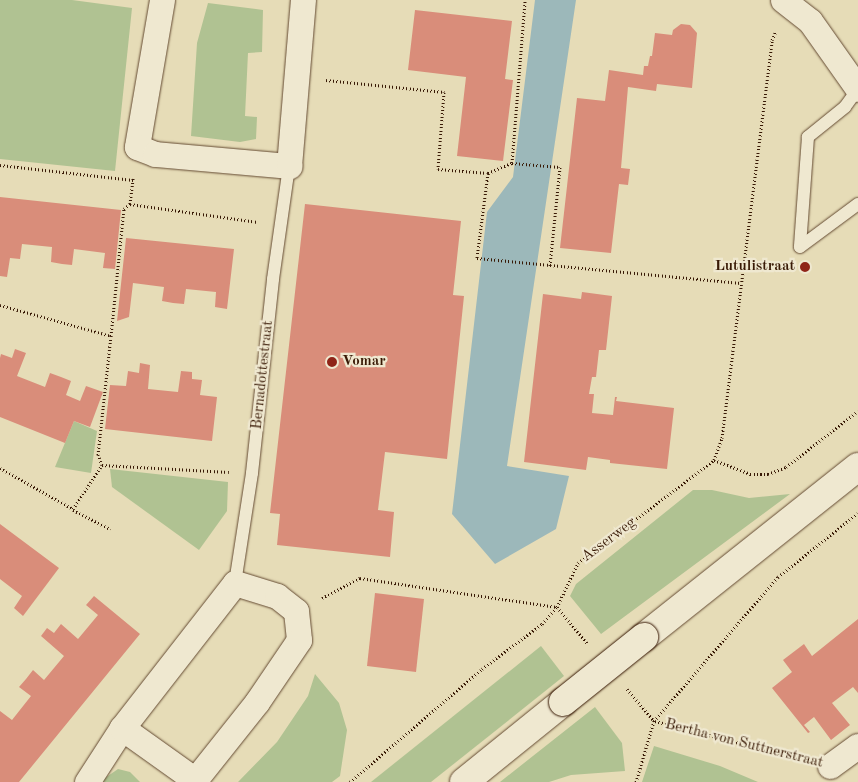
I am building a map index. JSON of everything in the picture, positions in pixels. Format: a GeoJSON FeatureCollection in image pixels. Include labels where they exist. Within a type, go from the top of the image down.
{"type":"FeatureCollection","features":[{"type":"Feature","properties":{"kind":"street"},"geometry":{"type":"LineString","coordinates":[[162,0],[137,147],[155,154],[289,166]]}},
{"type":"Feature","properties":{"kind":"street","name":"Bernadottestraat"},"geometry":{"type":"LineString","coordinates":[[289,166],[303,0]]}},
{"type":"Feature","properties":{"kind":"street"},"geometry":{"type":"LineString","coordinates":[[786,1],[810,21],[858,90]]}},
{"type":"Feature","properties":{"kind":"street"},"geometry":{"type":"LineString","coordinates":[[464,782],[858,466]]}},
{"type":"Feature","properties":{"kind":"street"},"geometry":{"type":"LineString","coordinates":[[122,728],[194,780],[256,702],[299,640],[296,611],[277,596],[235,583]]}},
{"type":"Feature","properties":{"kind":"street","name":"Bernadottestraat"},"geometry":{"type":"LineString","coordinates":[[87,782],[122,728],[235,583]]}},
{"type":"Feature","properties":{"kind":"street","name":"Bertha von Suttnerstraat"},"geometry":{"type":"LineString","coordinates":[[830,766],[858,746]]}},
{"type":"Feature","properties":{"kind":"lane"},"geometry":{"type":"LineString","coordinates":[[858,90],[845,106],[808,138],[800,247],[858,204]]}},
{"type":"Feature","properties":{"kind":"lane","name":"Bernadottestraat"},"geometry":{"type":"LineString","coordinates":[[235,583],[252,473],[289,166]]}},
{"type":"Feature","properties":{"kind":"path"},"geometry":{"type":"LineString","coordinates":[[512,163],[524,0]]}},
{"type":"Feature","properties":{"kind":"path"},"geometry":{"type":"LineString","coordinates":[[786,1],[772,40],[722,438],[714,460],[750,474],[768,474],[786,466],[858,411]]}},
{"type":"Feature","properties":{"kind":"path"},"geometry":{"type":"LineString","coordinates":[[297,77],[444,92],[438,169],[488,173],[512,163],[560,167],[550,265]]}},
{"type":"Feature","properties":{"kind":"path"},"geometry":{"type":"LineString","coordinates":[[102,465],[98,456],[124,209],[130,204],[137,147]]}},
{"type":"Feature","properties":{"kind":"path"},"geometry":{"type":"LineString","coordinates":[[0,165],[133,180]]}},
{"type":"Feature","properties":{"kind":"path"},"geometry":{"type":"LineString","coordinates":[[488,173],[477,258],[741,284]]}},
{"type":"Feature","properties":{"kind":"path"},"geometry":{"type":"LineString","coordinates":[[130,204],[281,225]]}},
{"type":"Feature","properties":{"kind":"path"},"geometry":{"type":"LineString","coordinates":[[0,305],[111,336]]}},
{"type":"Feature","properties":{"kind":"path","name":"Asserweg"},"geometry":{"type":"LineString","coordinates":[[350,782],[482,669],[542,624],[557,607],[578,563],[714,460]]}},
{"type":"Feature","properties":{"kind":"path"},"geometry":{"type":"LineString","coordinates":[[102,465],[252,473]]}},
{"type":"Feature","properties":{"kind":"path"},"geometry":{"type":"LineString","coordinates":[[73,510],[102,465]]}},
{"type":"Feature","properties":{"kind":"path"},"geometry":{"type":"LineString","coordinates":[[0,468],[110,529]]}},
{"type":"Feature","properties":{"kind":"path"},"geometry":{"type":"LineString","coordinates":[[636,782],[654,721],[778,577],[858,513]]}},
{"type":"Feature","properties":{"kind":"path"},"geometry":{"type":"LineString","coordinates":[[296,611],[360,578],[557,607]]}},
{"type":"Feature","properties":{"kind":"path","name":"Bertha von Suttnerstraat"},"geometry":{"type":"LineString","coordinates":[[654,721],[830,766]]}},
{"type":"Feature","properties":{"kind":"green space"},"geometry":{"type":"Polygon","coordinates":[[[0,0],[72,0],[132,8],[115,171],[0,159],[0,0]]]}},
{"type":"Feature","properties":{"kind":"green space"},"geometry":{"type":"Polygon","coordinates":[[[208,3],[263,10],[262,52],[248,53],[245,116],[257,117],[256,139],[240,142],[191,136],[197,43],[208,3]]]}},
{"type":"Feature","properties":{"kind":"green space"},"geometry":{"type":"Polygon","coordinates":[[[74,421],[97,431],[91,473],[55,467],[74,421]]]}},
{"type":"Feature","properties":{"kind":"green space"},"geometry":{"type":"Polygon","coordinates":[[[110,469],[228,482],[227,511],[199,550],[112,487],[110,469]]]}},
{"type":"Feature","properties":{"kind":"green space"},"geometry":{"type":"Polygon","coordinates":[[[693,490],[712,490],[749,498],[790,494],[601,634],[570,596],[576,584],[693,490]]]}},
{"type":"Feature","properties":{"kind":"green space"},"geometry":{"type":"Polygon","coordinates":[[[541,646],[564,676],[499,728],[431,782],[371,782],[541,646]]]}},
{"type":"Feature","properties":{"kind":"green space"},"geometry":{"type":"Polygon","coordinates":[[[315,674],[339,703],[347,730],[340,776],[332,782],[238,782],[277,742],[308,696],[315,674]]]}},
{"type":"Feature","properties":{"kind":"green space"},"geometry":{"type":"Polygon","coordinates":[[[595,707],[622,743],[625,771],[571,775],[549,782],[500,782],[595,707]]]}},
{"type":"Feature","properties":{"kind":"green space"},"geometry":{"type":"Polygon","coordinates":[[[654,746],[720,766],[758,782],[642,782],[654,746]]]}},
{"type":"Feature","properties":{"kind":"green space"},"geometry":{"type":"Polygon","coordinates":[[[118,769],[130,772],[140,782],[103,782],[105,778],[118,769]]]}},
{"type":"Feature","properties":{"kind":"water"},"geometry":{"type":"Polygon","coordinates":[[[535,0],[576,0],[507,466],[569,476],[556,529],[495,564],[452,514],[487,212],[513,177],[535,0]]]}},
{"type":"Feature","properties":{"kind":"building"},"geometry":{"type":"Polygon","coordinates":[[[415,10],[512,21],[505,79],[513,80],[503,161],[457,156],[466,77],[408,70],[415,10]]]}},
{"type":"Feature","properties":{"kind":"building"},"geometry":{"type":"Polygon","coordinates":[[[681,24],[690,25],[697,33],[692,88],[657,84],[656,91],[628,87],[621,168],[630,169],[628,185],[619,184],[611,253],[560,248],[577,98],[605,101],[609,70],[643,75],[644,66],[648,66],[650,56],[652,56],[655,33],[672,35],[673,30],[681,24]]]}},
{"type":"Feature","properties":{"kind":"building"},"geometry":{"type":"Polygon","coordinates":[[[0,197],[121,210],[115,269],[103,268],[105,253],[74,249],[72,265],[62,264],[51,262],[52,247],[22,244],[20,259],[10,258],[7,277],[0,276],[0,197]]]}},
{"type":"Feature","properties":{"kind":"building"},"geometry":{"type":"Polygon","coordinates":[[[305,204],[461,221],[453,295],[464,296],[447,459],[385,452],[378,510],[394,512],[390,557],[277,545],[280,514],[270,513],[305,204]]]}},
{"type":"Feature","properties":{"kind":"building"},"geometry":{"type":"Polygon","coordinates":[[[126,238],[234,249],[227,309],[215,307],[216,292],[186,289],[184,304],[173,303],[162,301],[164,287],[133,283],[129,317],[117,321],[126,238]]]}},
{"type":"Feature","properties":{"kind":"building"},"geometry":{"type":"Polygon","coordinates":[[[582,292],[612,296],[606,350],[599,350],[596,377],[592,377],[589,394],[594,394],[592,413],[613,415],[615,397],[617,397],[616,401],[674,408],[667,469],[610,463],[610,460],[588,457],[586,470],[524,462],[543,294],[581,299],[582,292]]]}},
{"type":"Feature","properties":{"kind":"building"},"geometry":{"type":"Polygon","coordinates":[[[15,349],[26,353],[17,376],[45,387],[50,373],[61,377],[71,381],[66,395],[80,401],[86,386],[103,392],[90,427],[74,421],[65,443],[0,417],[0,358],[1,354],[12,358],[15,349]]]}},
{"type":"Feature","properties":{"kind":"building"},"geometry":{"type":"Polygon","coordinates":[[[140,363],[150,365],[148,389],[178,392],[181,371],[192,372],[192,379],[202,380],[200,395],[217,397],[212,441],[105,429],[110,385],[126,386],[128,371],[139,373],[140,363]]]}},
{"type":"Feature","properties":{"kind":"building"},"geometry":{"type":"Polygon","coordinates":[[[0,524],[59,568],[23,616],[14,608],[22,596],[0,579],[0,524]]]}},
{"type":"Feature","properties":{"kind":"building"},"geometry":{"type":"Polygon","coordinates":[[[375,593],[424,599],[416,672],[367,666],[375,593]]]}},
{"type":"Feature","properties":{"kind":"building"},"geometry":{"type":"Polygon","coordinates":[[[94,596],[140,634],[19,782],[0,782],[0,711],[12,720],[31,696],[19,687],[33,670],[44,680],[64,656],[41,636],[47,628],[54,633],[61,624],[78,639],[98,615],[86,605],[94,596]]]}},
{"type":"Feature","properties":{"kind":"building"},"geometry":{"type":"Polygon","coordinates":[[[858,619],[858,693],[853,687],[832,703],[850,725],[831,740],[814,717],[804,725],[810,732],[808,733],[772,688],[792,672],[783,660],[804,644],[812,656],[858,619]]]}},
{"type":"Feature","properties":{"kind":"place","name":"Lutulistraat"},"geometry":{"type":"Point","coordinates":[805,267]}},
{"type":"Feature","properties":{"kind":"place","name":"Vomar"},"geometry":{"type":"Point","coordinates":[332,362]}}]}
